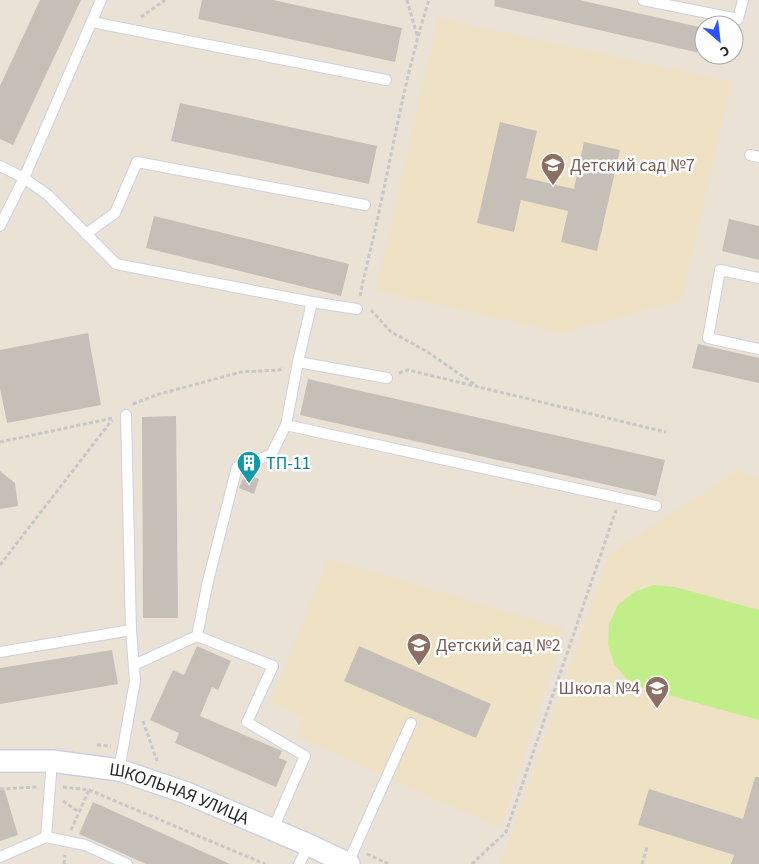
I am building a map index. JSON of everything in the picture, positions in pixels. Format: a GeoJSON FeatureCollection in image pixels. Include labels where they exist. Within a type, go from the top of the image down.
{"type":"FeatureCollection","features":[{"type":"Feature","properties":{"kind":"street","name":"ШКОЛЬНАЯ УЛИЦА"},"geometry":{"type":"LineString","coordinates":[[0,761],[52,762],[119,770],[184,792],[309,845],[348,864]]}},
{"type":"Feature","properties":{"kind":"lane"},"geometry":{"type":"LineString","coordinates":[[0,226],[24,178],[101,0]]}},
{"type":"Feature","properties":{"kind":"lane"},"geometry":{"type":"LineString","coordinates":[[643,0],[738,18],[742,0]]}},
{"type":"Feature","properties":{"kind":"lane"},"geometry":{"type":"LineString","coordinates":[[92,22],[386,80]]}},
{"type":"Feature","properties":{"kind":"lane"},"geometry":{"type":"LineString","coordinates":[[86,234],[114,213],[137,162],[365,205]]}},
{"type":"Feature","properties":{"kind":"lane"},"geometry":{"type":"LineString","coordinates":[[0,166],[24,178],[48,195],[116,264],[357,309]]}},
{"type":"Feature","properties":{"kind":"lane"},"geometry":{"type":"LineString","coordinates":[[759,278],[720,270],[708,338],[759,349]]}},
{"type":"Feature","properties":{"kind":"lane"},"geometry":{"type":"LineString","coordinates":[[197,636],[208,581],[237,467],[271,455],[286,425],[312,302]]}},
{"type":"Feature","properties":{"kind":"lane"},"geometry":{"type":"LineString","coordinates":[[298,362],[387,378]]}},
{"type":"Feature","properties":{"kind":"lane"},"geometry":{"type":"LineString","coordinates":[[119,770],[135,681],[126,415]]}},
{"type":"Feature","properties":{"kind":"lane"},"geometry":{"type":"LineString","coordinates":[[286,425],[656,506]]}},
{"type":"Feature","properties":{"kind":"lane"},"geometry":{"type":"LineString","coordinates":[[0,652],[132,630]]}},
{"type":"Feature","properties":{"kind":"lane"},"geometry":{"type":"LineString","coordinates":[[134,665],[197,636],[272,666],[247,722],[305,756],[273,830]]}},
{"type":"Feature","properties":{"kind":"lane"},"geometry":{"type":"LineString","coordinates":[[348,864],[411,723]]}},
{"type":"Feature","properties":{"kind":"lane"},"geometry":{"type":"LineString","coordinates":[[46,837],[52,762]]}},
{"type":"Feature","properties":{"kind":"lane"},"geometry":{"type":"LineString","coordinates":[[0,857],[46,837],[84,846],[127,864]]}},
{"type":"Feature","properties":{"kind":"lane"},"geometry":{"type":"LineString","coordinates":[[299,864],[309,845]]}},
{"type":"Feature","properties":{"kind":"path"},"geometry":{"type":"LineString","coordinates":[[124,28],[165,0]]}},
{"type":"Feature","properties":{"kind":"path"},"geometry":{"type":"LineString","coordinates":[[407,0],[417,36]]}},
{"type":"Feature","properties":{"kind":"path"},"geometry":{"type":"LineString","coordinates":[[357,309],[417,36],[429,0]]}},
{"type":"Feature","properties":{"kind":"path"},"geometry":{"type":"LineString","coordinates":[[361,291],[365,299]]}},
{"type":"Feature","properties":{"kind":"path"},"geometry":{"type":"LineString","coordinates":[[369,307],[391,332],[426,351],[480,387]]}},
{"type":"Feature","properties":{"kind":"path"},"geometry":{"type":"LineString","coordinates":[[0,442],[126,415],[132,405],[156,395],[241,372],[279,370],[298,362]]}},
{"type":"Feature","properties":{"kind":"path"},"geometry":{"type":"LineString","coordinates":[[387,378],[408,370],[666,432]]}},
{"type":"Feature","properties":{"kind":"path"},"geometry":{"type":"LineString","coordinates":[[0,565],[114,417]]}},
{"type":"Feature","properties":{"kind":"path"},"geometry":{"type":"LineString","coordinates":[[472,864],[506,832],[620,498]]}},
{"type":"Feature","properties":{"kind":"path"},"geometry":{"type":"LineString","coordinates":[[142,714],[157,760]]}},
{"type":"Feature","properties":{"kind":"path"},"geometry":{"type":"LineString","coordinates":[[66,841],[107,746]]}},
{"type":"Feature","properties":{"kind":"path"},"geometry":{"type":"LineString","coordinates":[[0,789],[50,786],[89,790],[264,864]]}},
{"type":"Feature","properties":{"kind":"path"},"geometry":{"type":"LineString","coordinates":[[642,864],[647,847]]}},
{"type":"Feature","properties":{"kind":"shaded area","name":"Детский сад №7"},"geometry":{"type":"Polygon","coordinates":[[[438,18],[731,82],[681,300],[562,333],[376,290],[438,18]]]}},
{"type":"Feature","properties":{"kind":"shaded area","name":"Школа №4"},"geometry":{"type":"Polygon","coordinates":[[[738,470],[759,478],[759,864],[501,864],[609,554],[738,470]]]}},
{"type":"Feature","properties":{"kind":"shaded area","name":"Детский сад №2"},"geometry":{"type":"Polygon","coordinates":[[[329,559],[565,629],[500,828],[298,737],[302,716],[271,702],[329,559]]]}},
{"type":"Feature","properties":{"kind":"green space"},"geometry":{"type":"Polygon","coordinates":[[[654,585],[675,587],[759,610],[759,720],[646,689],[628,680],[614,664],[608,645],[609,624],[618,605],[634,592],[654,585]]]}},
{"type":"Feature","properties":{"kind":"building"},"geometry":{"type":"Polygon","coordinates":[[[40,0],[81,0],[13,145],[0,139],[0,86],[40,0]]]}},
{"type":"Feature","properties":{"kind":"building"},"geometry":{"type":"Polygon","coordinates":[[[202,0],[273,0],[402,28],[395,62],[198,19],[202,0]]]}},
{"type":"Feature","properties":{"kind":"building"},"geometry":{"type":"Polygon","coordinates":[[[495,0],[579,0],[694,26],[694,52],[494,6],[495,0]]]}},
{"type":"Feature","properties":{"kind":"building"},"geometry":{"type":"Polygon","coordinates":[[[180,103],[377,146],[369,184],[171,141],[180,103]]]}},
{"type":"Feature","properties":{"kind":"building"},"geometry":{"type":"Polygon","coordinates":[[[500,122],[537,131],[526,178],[574,189],[584,142],[620,150],[597,251],[561,242],[568,211],[521,200],[514,232],[477,223],[500,122]]]}},
{"type":"Feature","properties":{"kind":"building"},"geometry":{"type":"Polygon","coordinates":[[[154,216],[349,264],[341,296],[146,248],[154,216]]]}},
{"type":"Feature","properties":{"kind":"building"},"geometry":{"type":"Polygon","coordinates":[[[729,219],[759,226],[759,260],[722,251],[729,219]]]}},
{"type":"Feature","properties":{"kind":"building"},"geometry":{"type":"Polygon","coordinates":[[[88,333],[101,405],[7,423],[0,388],[0,350],[88,333]]]}},
{"type":"Feature","properties":{"kind":"building"},"geometry":{"type":"Polygon","coordinates":[[[698,344],[759,358],[759,383],[692,368],[698,344]]]}},
{"type":"Feature","properties":{"kind":"building"},"geometry":{"type":"Polygon","coordinates":[[[308,379],[665,460],[656,496],[300,415],[308,379]]]}},
{"type":"Feature","properties":{"kind":"building"},"geometry":{"type":"Polygon","coordinates":[[[176,416],[178,618],[143,618],[142,417],[176,416]]]}},
{"type":"Feature","properties":{"kind":"building"},"geometry":{"type":"Polygon","coordinates":[[[0,471],[15,483],[18,506],[0,509],[0,471]]]}},
{"type":"Feature","properties":{"kind":"building","name":"ТП-11"},"geometry":{"type":"Polygon","coordinates":[[[245,474],[259,479],[254,494],[239,488],[245,474]]]}},
{"type":"Feature","properties":{"kind":"building"},"geometry":{"type":"Polygon","coordinates":[[[197,646],[231,661],[218,690],[212,687],[200,716],[282,751],[279,758],[287,761],[276,787],[175,743],[179,733],[150,720],[173,670],[184,675],[197,646]]]}},
{"type":"Feature","properties":{"kind":"building"},"geometry":{"type":"Polygon","coordinates":[[[359,646],[491,704],[476,738],[344,681],[359,646]]]}},
{"type":"Feature","properties":{"kind":"building"},"geometry":{"type":"Polygon","coordinates":[[[112,650],[118,684],[0,704],[0,668],[112,650]]]}},
{"type":"Feature","properties":{"kind":"building"},"geometry":{"type":"Polygon","coordinates":[[[755,777],[759,777],[759,864],[731,864],[734,855],[638,825],[649,789],[743,819],[755,777]]]}},
{"type":"Feature","properties":{"kind":"building"},"geometry":{"type":"Polygon","coordinates":[[[4,788],[18,835],[0,841],[0,789],[4,788]]]}},
{"type":"Feature","properties":{"kind":"building"},"geometry":{"type":"Polygon","coordinates":[[[93,802],[230,864],[146,864],[79,834],[93,802]]]}},
{"type":"Feature","properties":{"kind":"place","name":"Детский сад №7"},"geometry":{"type":"Point","coordinates":[553,186]}},
{"type":"Feature","properties":{"kind":"place","name":"ТП-11"},"geometry":{"type":"Point","coordinates":[249,484]}},
{"type":"Feature","properties":{"kind":"place","name":"Детский сад №2"},"geometry":{"type":"Point","coordinates":[419,666]}},
{"type":"Feature","properties":{"kind":"place","name":"Школа №4"},"geometry":{"type":"Point","coordinates":[657,709]}}]}
